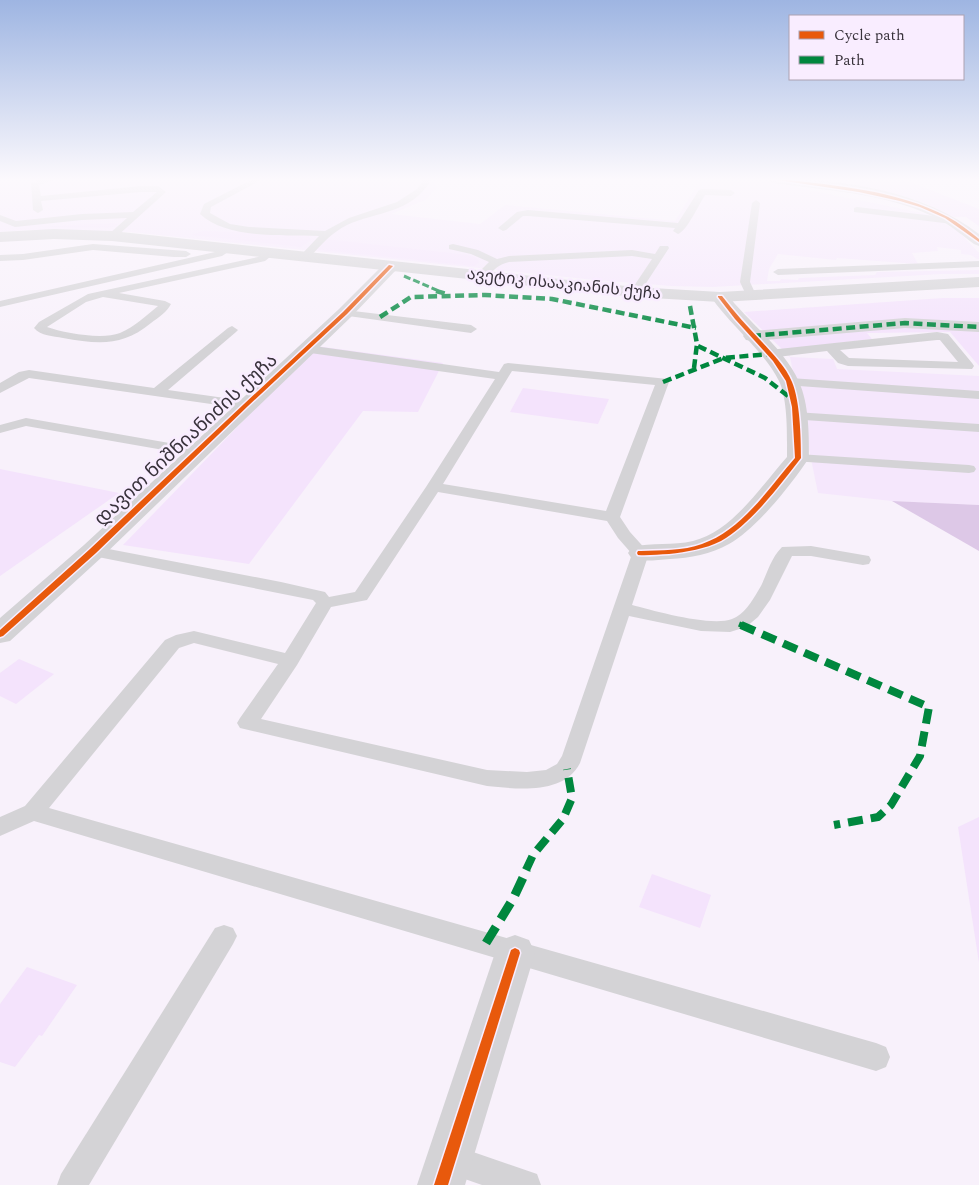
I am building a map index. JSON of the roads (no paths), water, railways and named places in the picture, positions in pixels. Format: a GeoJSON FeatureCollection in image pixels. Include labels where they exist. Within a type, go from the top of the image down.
{"type":"FeatureCollection","features":[{"type":"Feature","properties":{"kind":"street"},"geometry":{"type":"LineString","coordinates":[[969,234],[979,242]]}},
{"type":"Feature","properties":{"kind":"street","name":"ავეტიკ ისააკიანის ქუჩა"},"geometry":{"type":"LineString","coordinates":[[2,240],[29,235],[112,236],[635,292],[720,297],[979,282]]}},
{"type":"Feature","properties":{"kind":"street","name":"დავით ნიშნიანიძის ქუჩა"},"geometry":{"type":"LineString","coordinates":[[0,634],[93,551],[246,404],[345,313],[391,266]]}},
{"type":"Feature","properties":{"kind":"street"},"geometry":{"type":"LineString","coordinates":[[641,553],[677,551],[706,545],[737,527],[798,458],[790,382],[769,354],[720,297]]}},
{"type":"Feature","properties":{"kind":"street"},"geometry":{"type":"LineString","coordinates":[[752,336],[905,323],[979,326]]}},
{"type":"Feature","properties":{"kind":"street"},"geometry":{"type":"LineString","coordinates":[[446,1172],[515,953]]}},
{"type":"Feature","properties":{"kind":"lane"},"geometry":{"type":"LineString","coordinates":[[304,256],[326,234]]}},
{"type":"Feature","properties":{"kind":"lane"},"geometry":{"type":"LineString","coordinates":[[751,296],[745,282],[752,234]]}},
{"type":"Feature","properties":{"kind":"lane"},"geometry":{"type":"LineString","coordinates":[[0,258],[24,257],[92,247],[112,247],[171,255],[211,256]]}},
{"type":"Feature","properties":{"kind":"lane"},"geometry":{"type":"LineString","coordinates":[[452,247],[477,252],[495,262]]}},
{"type":"Feature","properties":{"kind":"lane"},"geometry":{"type":"LineString","coordinates":[[0,304],[211,256],[229,248]]}},
{"type":"Feature","properties":{"kind":"lane"},"geometry":{"type":"LineString","coordinates":[[481,275],[495,262],[509,259],[661,252],[635,292]]}},
{"type":"Feature","properties":{"kind":"lane"},"geometry":{"type":"LineString","coordinates":[[104,294],[165,304],[163,308],[125,335],[103,340],[45,331],[40,328],[82,300],[104,294],[261,259],[270,253]]}},
{"type":"Feature","properties":{"kind":"lane"},"geometry":{"type":"LineString","coordinates":[[778,272],[979,264]]}},
{"type":"Feature","properties":{"kind":"lane"},"geometry":{"type":"LineString","coordinates":[[345,313],[471,329]]}},
{"type":"Feature","properties":{"kind":"lane"},"geometry":{"type":"LineString","coordinates":[[156,392],[232,330]]}},
{"type":"Feature","properties":{"kind":"lane"},"geometry":{"type":"LineString","coordinates":[[769,354],[944,337],[968,366],[848,362],[842,360],[831,348]]}},
{"type":"Feature","properties":{"kind":"lane"},"geometry":{"type":"LineString","coordinates":[[307,349],[503,376]]}},
{"type":"Feature","properties":{"kind":"lane"},"geometry":{"type":"LineString","coordinates":[[434,487],[612,517],[624,535],[641,553],[567,769],[545,779],[520,781],[487,778],[247,723],[290,661],[324,603],[361,596],[434,487],[508,368],[663,382],[612,517]]}},
{"type":"Feature","properties":{"kind":"lane"},"geometry":{"type":"LineString","coordinates":[[0,389],[23,375],[30,374],[246,404]]}},
{"type":"Feature","properties":{"kind":"lane"},"geometry":{"type":"LineString","coordinates":[[790,382],[979,395]]}},
{"type":"Feature","properties":{"kind":"lane"},"geometry":{"type":"LineString","coordinates":[[795,416],[979,428]]}},
{"type":"Feature","properties":{"kind":"lane"},"geometry":{"type":"LineString","coordinates":[[0,417],[198,452]]}},
{"type":"Feature","properties":{"kind":"lane"},"geometry":{"type":"LineString","coordinates":[[0,429],[26,422]]}},
{"type":"Feature","properties":{"kind":"lane"},"geometry":{"type":"LineString","coordinates":[[798,458],[969,469]]}},
{"type":"Feature","properties":{"kind":"lane"},"geometry":{"type":"LineString","coordinates":[[93,551],[281,587],[319,596],[324,603]]}},
{"type":"Feature","properties":{"kind":"lane"},"geometry":{"type":"LineString","coordinates":[[623,609],[691,624],[720,626],[739,624],[754,610],[772,584],[780,560],[788,551],[810,551],[863,560]]}},
{"type":"Feature","properties":{"kind":"lane"},"geometry":{"type":"LineString","coordinates":[[0,828],[33,812],[172,644],[194,637],[290,661]]}},
{"type":"Feature","properties":{"kind":"lane"},"geometry":{"type":"LineString","coordinates":[[33,812],[876,1057]]}},
{"type":"Feature","properties":{"kind":"lane"},"geometry":{"type":"LineString","coordinates":[[72,1185],[224,936]]}},
{"type":"Feature","properties":{"kind":"lane"},"geometry":{"type":"LineString","coordinates":[[446,1172],[526,1185]]}}]}
